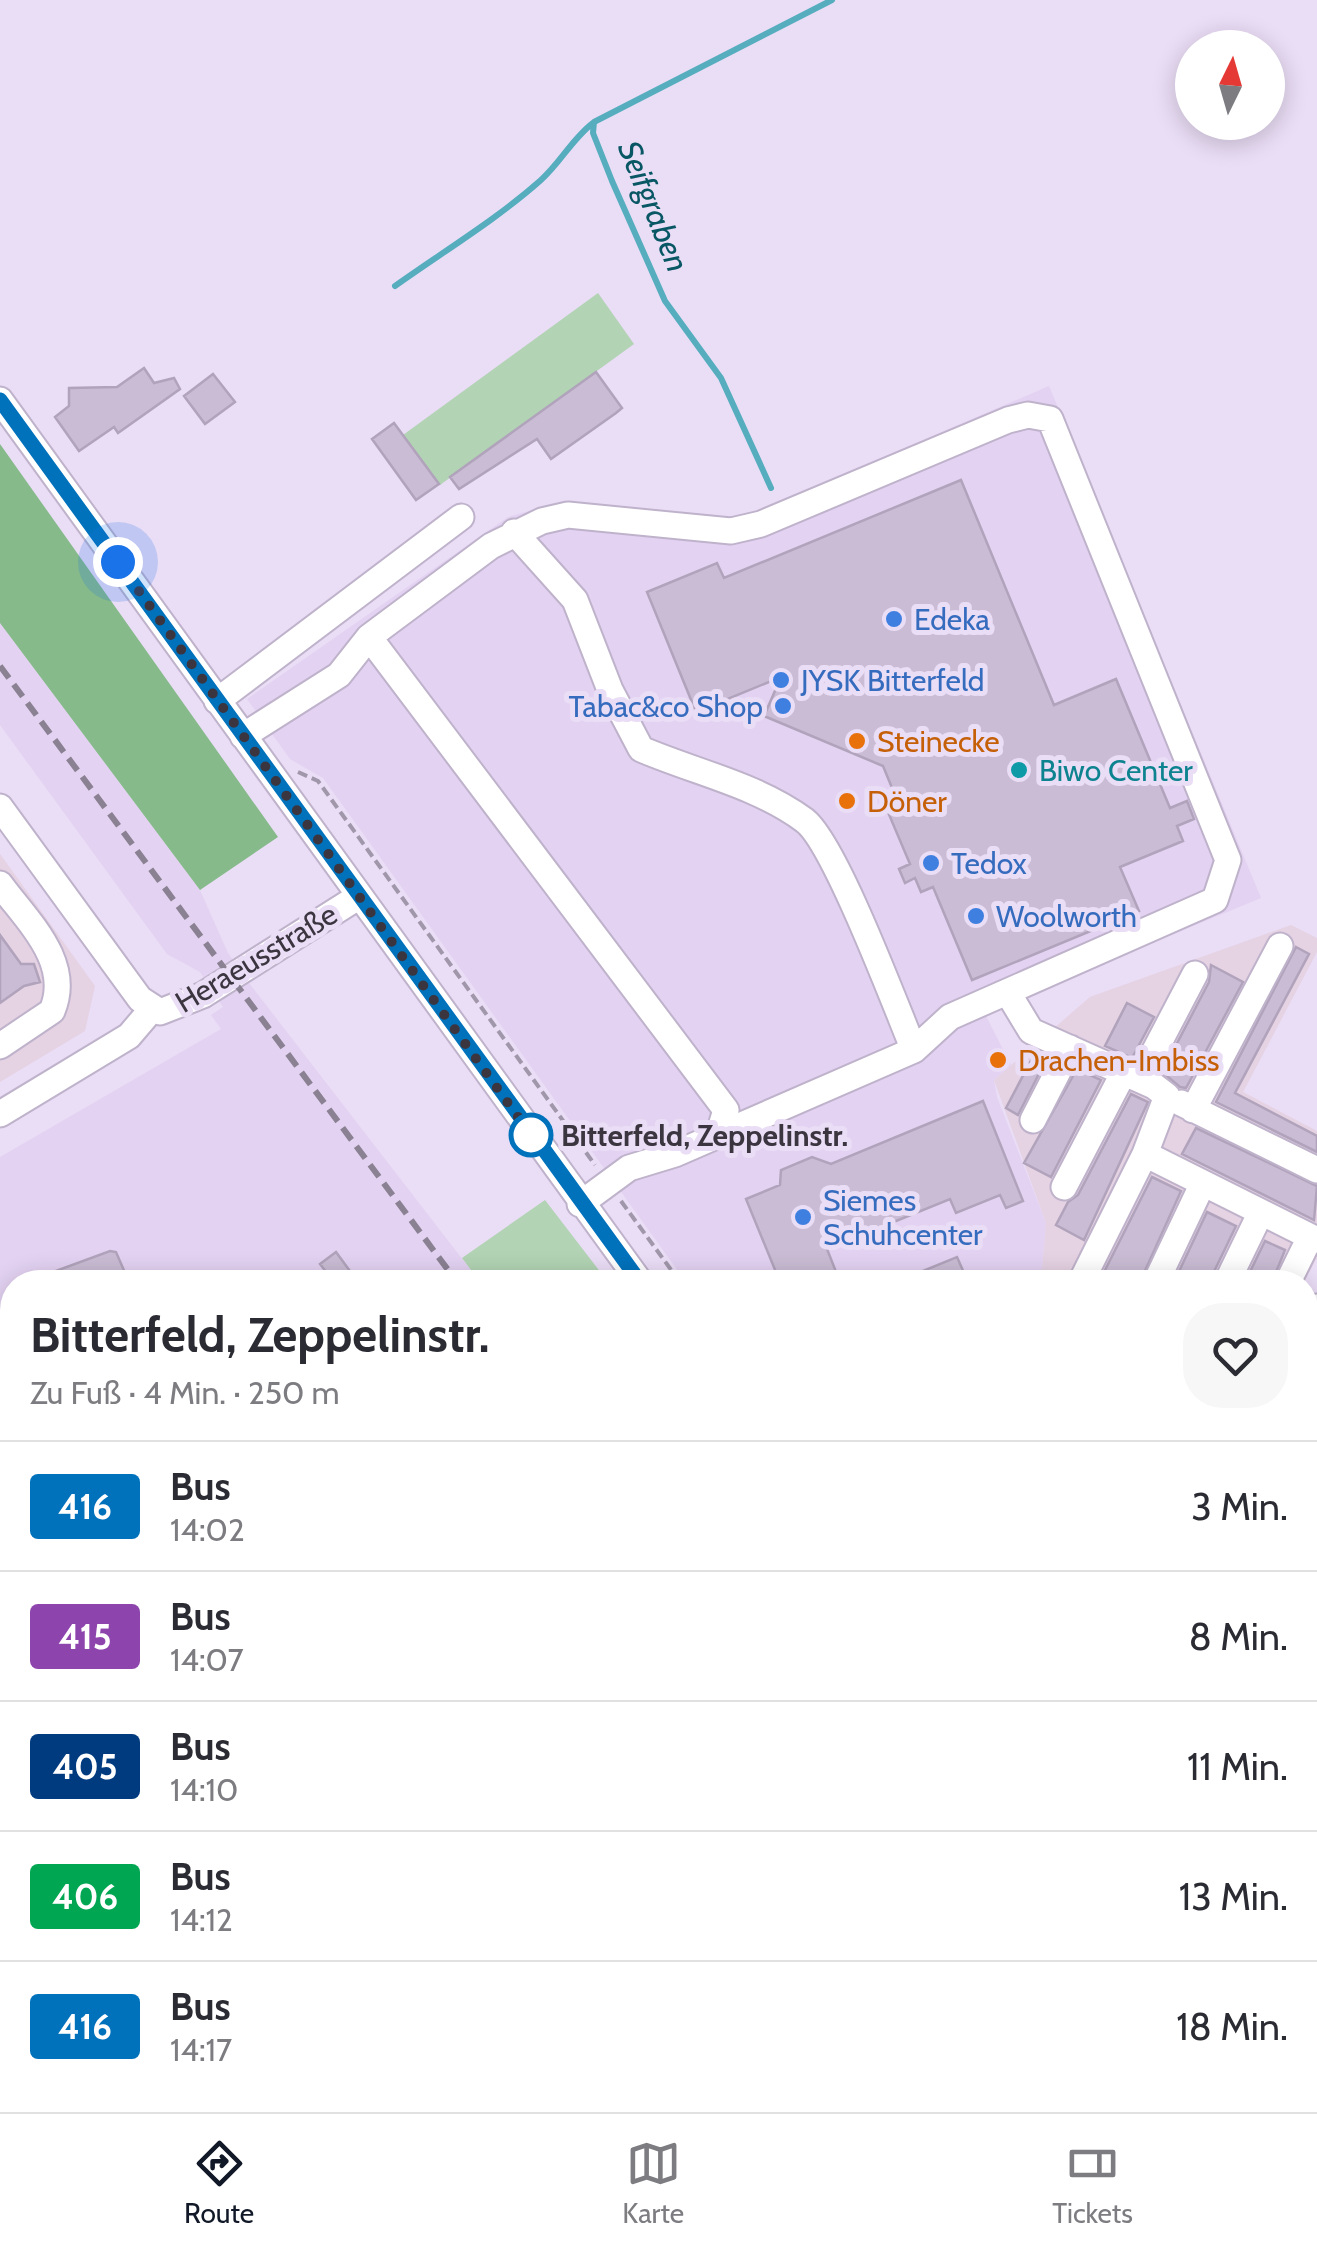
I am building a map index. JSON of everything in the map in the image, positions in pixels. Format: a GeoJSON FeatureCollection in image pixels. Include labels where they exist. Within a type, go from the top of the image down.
{"type":"FeatureCollection","features":[{"type":"Feature","properties":{"kind":"street"},"geometry":{"type":"LineString","coordinates":[[0,400],[631,1270]]}},
{"type":"Feature","properties":{"kind":"street"},"geometry":{"type":"LineString","coordinates":[[243,736],[338,675],[369,637],[514,532],[568,515],[732,531],[761,524],[1008,420],[1028,415],[1050,419],[1228,860],[1216,900],[950,1017],[914,1050],[652,1163],[629,1168],[580,1204]]}},
{"type":"Feature","properties":{"kind":"street"},"geometry":{"type":"LineString","coordinates":[[217,701],[461,517]]}},
{"type":"Feature","properties":{"kind":"street"},"geometry":{"type":"LineString","coordinates":[[514,532],[574,600],[616,704],[641,749],[716,777],[807,821],[832,859],[914,1050]]}},
{"type":"Feature","properties":{"kind":"street"},"geometry":{"type":"LineString","coordinates":[[369,637],[726,1110],[720,1133]]}},
{"type":"Feature","properties":{"kind":"street"},"geometry":{"type":"LineString","coordinates":[[0,808],[152,1009],[129,1036],[0,1114]]}},
{"type":"Feature","properties":{"kind":"street"},"geometry":{"type":"LineString","coordinates":[[0,884],[46,948],[60,980],[52,1011],[0,1046]]}},
{"type":"Feature","properties":{"kind":"street","name":"Heraeusstraße"},"geometry":{"type":"LineString","coordinates":[[152,1009],[166,1012],[203,996],[358,897]]}},
{"type":"Feature","properties":{"kind":"street"},"geometry":{"type":"LineString","coordinates":[[1193,1110],[1280,946]]}},
{"type":"Feature","properties":{"kind":"street"},"geometry":{"type":"LineString","coordinates":[[1064,1187],[1195,974]]}},
{"type":"Feature","properties":{"kind":"street"},"geometry":{"type":"LineString","coordinates":[[1008,993],[1031,1030],[1132,1076],[1317,1170]]}},
{"type":"Feature","properties":{"kind":"street"},"geometry":{"type":"LineString","coordinates":[[1033,1120],[1070,1048]]}},
{"type":"Feature","properties":{"kind":"street"},"geometry":{"type":"LineString","coordinates":[[1087,1270],[1145,1154],[1168,1096]]}},
{"type":"Feature","properties":{"kind":"street"},"geometry":{"type":"LineString","coordinates":[[1145,1154],[1313,1238],[1295,1270]]}},
{"type":"Feature","properties":{"kind":"street"},"geometry":{"type":"LineString","coordinates":[[1162,1270],[1203,1183]]}},
{"type":"Feature","properties":{"kind":"street"},"geometry":{"type":"LineString","coordinates":[[1234,1270],[1261,1212]]}},
{"type":"Feature","properties":{"kind":"path"},"geometry":{"type":"LineString","coordinates":[[285,766],[318,781],[671,1270]]}},
{"type":"Feature","properties":{"kind":"shaded area"},"geometry":{"type":"Polygon","coordinates":[[[1049,386],[1261,898],[984,1012],[1011,1065],[994,1080],[1046,1223],[1042,1270],[677,1270],[323,778],[290,759],[247,699],[508,517],[553,504],[741,518],[1049,386]]]}},
{"type":"Feature","properties":{"kind":"shaded area"},"geometry":{"type":"Polygon","coordinates":[[[0,623],[200,890],[228,953],[249,983],[471,1270],[0,1270],[0,1157],[221,1029],[211,1015],[223,1007],[200,972],[167,954],[0,725],[0,623]]]}},
{"type":"Feature","properties":{"kind":"shaded area"},"geometry":{"type":"Polygon","coordinates":[[[0,854],[95,986],[85,1031],[0,1082],[0,854]]]}},
{"type":"Feature","properties":{"kind":"shaded area"},"geometry":{"type":"Polygon","coordinates":[[[1291,925],[1317,938],[1317,952],[1243,1092],[1317,1131],[1317,1258],[1310,1270],[1042,1270],[1046,1223],[994,1080],[1090,997],[1291,925]]]}},
{"type":"Feature","properties":{"kind":"green space"},"geometry":{"type":"Polygon","coordinates":[[[598,293],[634,344],[440,485],[403,435],[598,293]]]}},
{"type":"Feature","properties":{"kind":"green space"},"geometry":{"type":"Polygon","coordinates":[[[0,444],[278,837],[200,890],[0,623],[0,444]]]}},
{"type":"Feature","properties":{"kind":"green space"},"geometry":{"type":"Polygon","coordinates":[[[545,1200],[599,1270],[471,1270],[462,1258],[545,1200]]]}},
{"type":"Feature","properties":{"kind":"building"},"geometry":{"type":"Polygon","coordinates":[[[144,368],[154,383],[174,378],[180,389],[118,433],[114,427],[79,451],[55,417],[69,406],[69,388],[117,387],[144,368]]]}},
{"type":"Feature","properties":{"kind":"building"},"geometry":{"type":"Polygon","coordinates":[[[596,372],[622,408],[551,459],[537,439],[459,489],[450,477],[596,372]]]}},
{"type":"Feature","properties":{"kind":"building"},"geometry":{"type":"Polygon","coordinates":[[[213,374],[235,402],[205,424],[184,396],[213,374]]]}},
{"type":"Feature","properties":{"kind":"building"},"geometry":{"type":"Polygon","coordinates":[[[394,423],[439,484],[416,500],[372,439],[394,423]]]}},
{"type":"Feature","properties":{"kind":"building","name":"Biwo Center"},"geometry":{"type":"Polygon","coordinates":[[[961,480],[1054,705],[1116,679],[1170,808],[1187,801],[1194,819],[1177,826],[1183,841],[1120,867],[1139,911],[972,980],[933,887],[921,892],[915,878],[905,883],[899,869],[910,864],[885,805],[897,800],[883,766],[764,716],[781,677],[696,712],[647,592],[717,563],[724,578],[961,480]]]}},
{"type":"Feature","properties":{"kind":"building"},"geometry":{"type":"Polygon","coordinates":[[[0,935],[21,964],[34,964],[40,982],[24,986],[0,1003],[0,935]]]}},
{"type":"Feature","properties":{"kind":"building"},"geometry":{"type":"Polygon","coordinates":[[[1296,947],[1309,954],[1235,1093],[1317,1136],[1317,1152],[1216,1102],[1296,947]]]}},
{"type":"Feature","properties":{"kind":"building"},"geometry":{"type":"Polygon","coordinates":[[[1211,965],[1243,982],[1186,1088],[1180,1087],[1162,1072],[1209,982],[1211,965]]]}},
{"type":"Feature","properties":{"kind":"building"},"geometry":{"type":"Polygon","coordinates":[[[1127,1003],[1154,1017],[1132,1058],[1105,1046],[1127,1003]]]}},
{"type":"Feature","properties":{"kind":"building"},"geometry":{"type":"Polygon","coordinates":[[[1036,1051],[1048,1056],[1018,1115],[1006,1108],[1036,1051]]]}},
{"type":"Feature","properties":{"kind":"building"},"geometry":{"type":"Polygon","coordinates":[[[1077,1069],[1101,1080],[1051,1177],[1024,1163],[1077,1069]]]}},
{"type":"Feature","properties":{"kind":"building"},"geometry":{"type":"Polygon","coordinates":[[[1131,1094],[1148,1102],[1084,1240],[1056,1225],[1068,1202],[1078,1195],[1131,1094]]]}},
{"type":"Feature","properties":{"kind":"building"},"geometry":{"type":"Polygon","coordinates":[[[983,1101],[1023,1201],[1006,1208],[1000,1195],[956,1213],[950,1199],[827,1249],[835,1270],[775,1270],[746,1199],[780,1185],[781,1170],[812,1157],[831,1164],[983,1101]]]}},
{"type":"Feature","properties":{"kind":"building"},"geometry":{"type":"Polygon","coordinates":[[[1196,1128],[1317,1186],[1314,1220],[1182,1154],[1196,1128]]]}},
{"type":"Feature","properties":{"kind":"building"},"geometry":{"type":"Polygon","coordinates":[[[1152,1177],[1181,1191],[1145,1270],[1105,1270],[1152,1177]]]}},
{"type":"Feature","properties":{"kind":"building"},"geometry":{"type":"Polygon","coordinates":[[[1207,1212],[1236,1226],[1215,1270],[1180,1270],[1207,1212]]]}},
{"type":"Feature","properties":{"kind":"building"},"geometry":{"type":"Polygon","coordinates":[[[1265,1241],[1285,1250],[1277,1270],[1251,1270],[1265,1241]]]}},
{"type":"Feature","properties":{"kind":"building"},"geometry":{"type":"Polygon","coordinates":[[[110,1251],[116,1252],[124,1270],[59,1270],[110,1251]]]}},
{"type":"Feature","properties":{"kind":"building"},"geometry":{"type":"Polygon","coordinates":[[[336,1252],[349,1270],[325,1270],[320,1264],[336,1252]]]}},
{"type":"Feature","properties":{"kind":"building"},"geometry":{"type":"Polygon","coordinates":[[[957,1257],[963,1270],[925,1270],[957,1257]]]}},
{"type":"Feature","properties":{"kind":"waterway","name":"Seifgraben"},"geometry":{"type":"LineString","coordinates":[[771,488],[721,378],[665,301],[612,181],[593,133],[594,122],[832,0]]}},
{"type":"Feature","properties":{"kind":"waterway"},"geometry":{"type":"LineString","coordinates":[[395,286],[524,195],[593,123]]}},
{"type":"Feature","properties":{"kind":"railway"},"geometry":{"type":"LineString","coordinates":[[0,666],[448,1270]]}},
{"type":"Feature","properties":{"kind":"bus line","name":"416"},"geometry":{"type":"LineString","coordinates":[[0,400],[631,1270]]}},
{"type":"Feature","properties":{"kind":"place","name":"Edeka"},"geometry":{"type":"Point","coordinates":[894,619]}},
{"type":"Feature","properties":{"kind":"place","name":"JYSK Bitterfeld"},"geometry":{"type":"Point","coordinates":[781,680]}},
{"type":"Feature","properties":{"kind":"place","name":"Tabac&co Shop"},"geometry":{"type":"Point","coordinates":[783,706]}},
{"type":"Feature","properties":{"kind":"place","name":"Steinecke"},"geometry":{"type":"Point","coordinates":[857,741]}},
{"type":"Feature","properties":{"kind":"place","name":"Biwo Center"},"geometry":{"type":"Point","coordinates":[1019,770]}},
{"type":"Feature","properties":{"kind":"place","name":"Döner"},"geometry":{"type":"Point","coordinates":[847,801]}},
{"type":"Feature","properties":{"kind":"place","name":"Tedox"},"geometry":{"type":"Point","coordinates":[931,863]}},
{"type":"Feature","properties":{"kind":"place","name":"Woolworth"},"geometry":{"type":"Point","coordinates":[976,916]}},
{"type":"Feature","properties":{"kind":"place","name":"Drachen-Imbiss"},"geometry":{"type":"Point","coordinates":[998,1060]}},
{"type":"Feature","properties":{"kind":"place","name":"Bitterfeld, Zeppelinstr."},"geometry":{"type":"Point","coordinates":[531,1135]}},
{"type":"Feature","properties":{"kind":"place","name":"Siemes Schuhcenter"},"geometry":{"type":"Point","coordinates":[803,1217]}},
{"type":"Feature","properties":{"kind":"route"},"geometry":{"type":"LineString","coordinates":[[118,562],[531,1135]]}}]}
